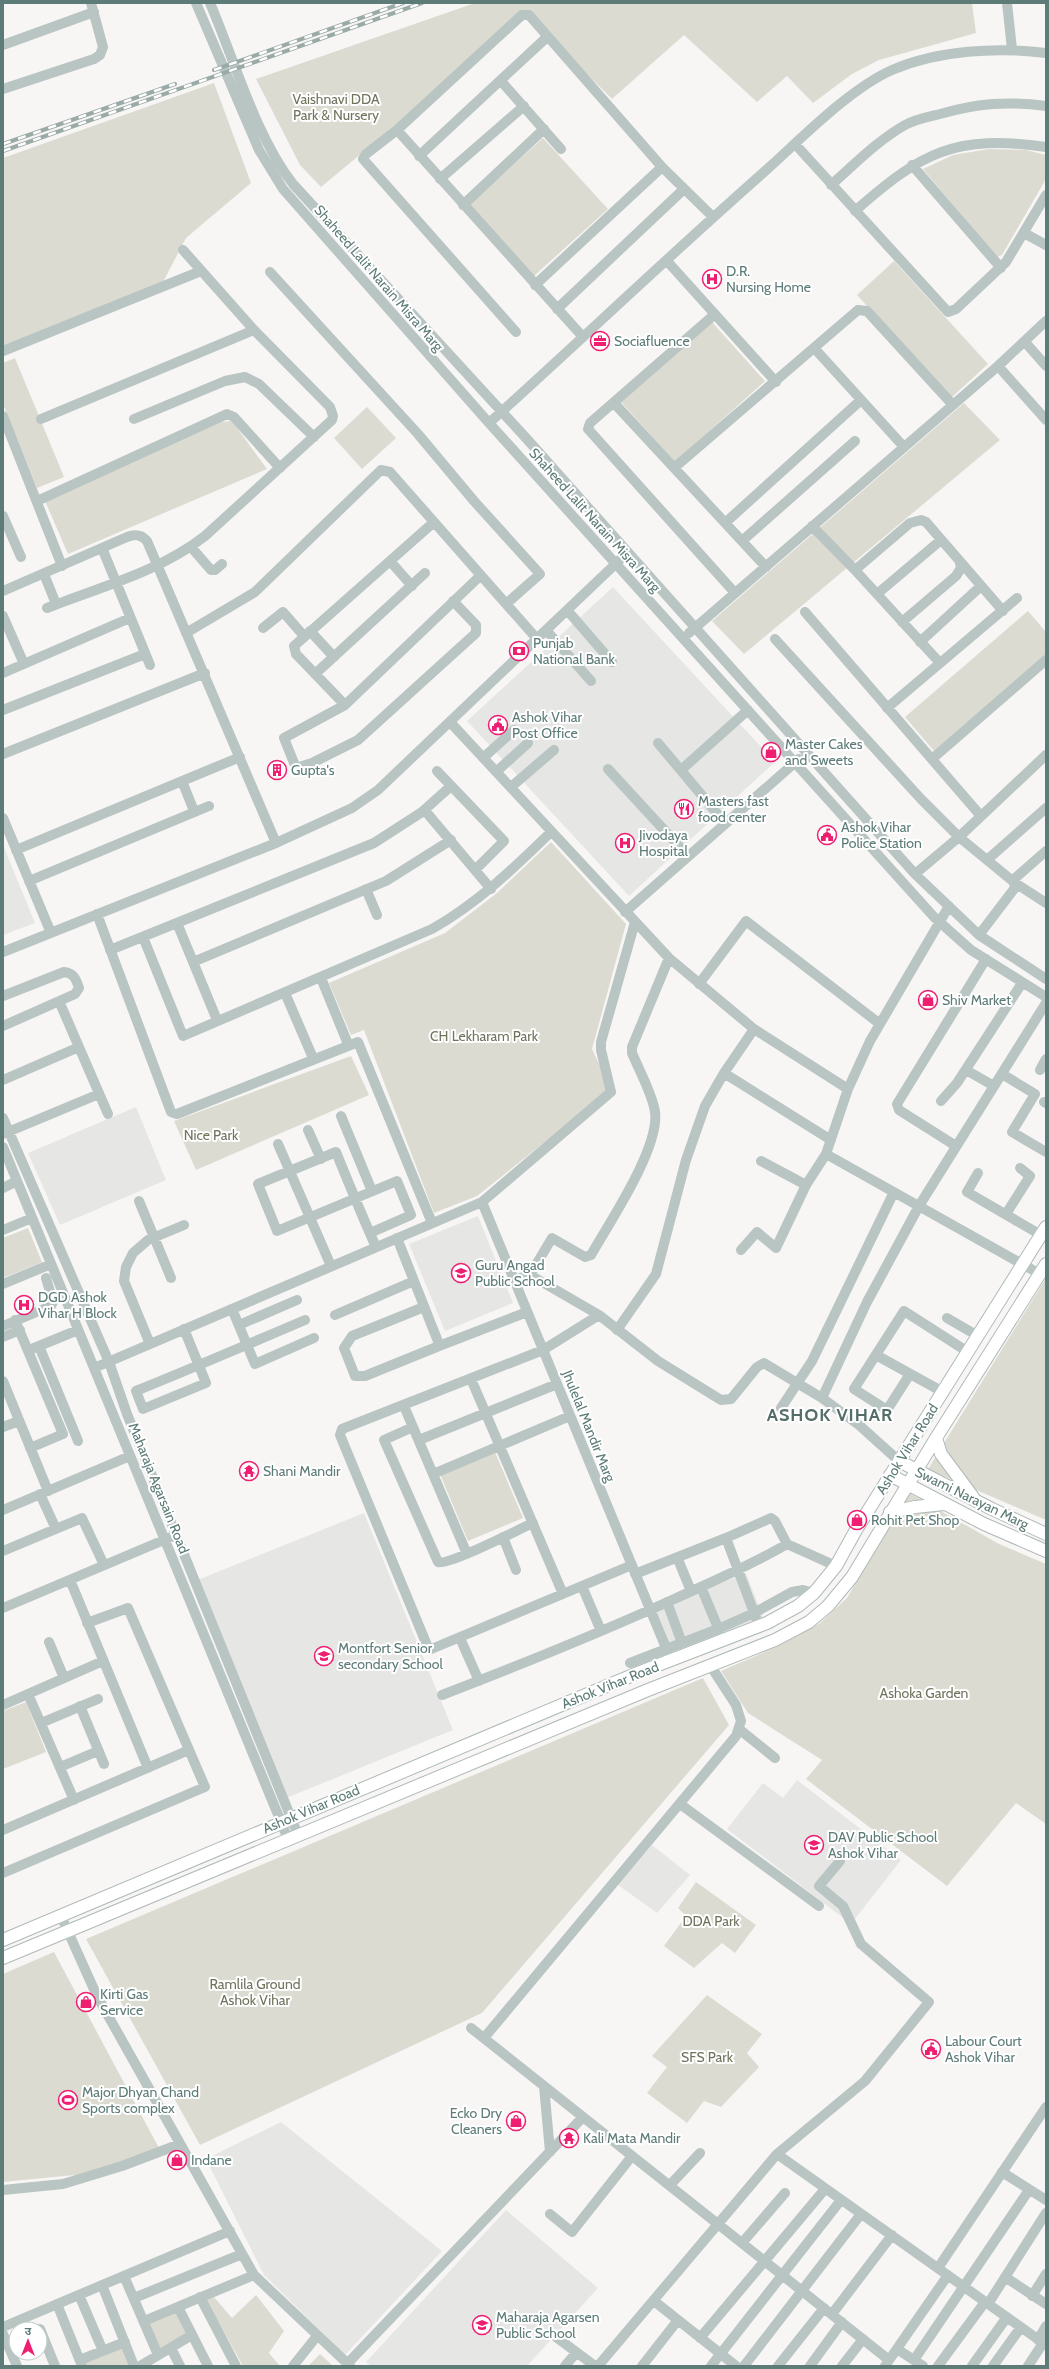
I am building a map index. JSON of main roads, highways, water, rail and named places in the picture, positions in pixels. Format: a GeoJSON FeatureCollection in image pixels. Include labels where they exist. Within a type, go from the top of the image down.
{"type":"FeatureCollection","features":[{"type":"Feature","properties":{"kind":"main road","name":"Ashok Vihar Road"},"geometry":{"type":"LineString","coordinates":[[3,1940],[286,1820],[668,1654],[720,1634],[759,1626],[798,1606],[814,1593],[836,1566],[899,1461],[1044,1231]]}},
{"type":"Feature","properties":{"kind":"main road","name":"Ashok Vihar Road"},"geometry":{"type":"LineString","coordinates":[[3,1958],[293,1837],[775,1640],[809,1622],[828,1606],[852,1577],[907,1484],[1043,1269]]}},
{"type":"Feature","properties":{"kind":"main road"},"geometry":{"type":"LineString","coordinates":[[936,1438],[941,1454],[955,1475],[978,1502]]}},
{"type":"Feature","properties":{"kind":"main road","name":"Swami Narayan Marg"},"geometry":{"type":"LineString","coordinates":[[899,1461],[978,1502],[1046,1534]]}},
{"type":"Feature","properties":{"kind":"main road","name":"Swami Narayan Marg"},"geometry":{"type":"LineString","coordinates":[[890,1476],[945,1504],[1046,1551]]}},
{"type":"Feature","properties":{"kind":"main road"},"geometry":{"type":"LineString","coordinates":[[890,1512],[915,1506],[945,1504]]}},
{"type":"Feature","properties":{"kind":"railway"},"geometry":{"type":"LineString","coordinates":[[214,70],[403,3]]}},
{"type":"Feature","properties":{"kind":"railway"},"geometry":{"type":"LineString","coordinates":[[3,151],[422,3]]}},
{"type":"Feature","properties":{"kind":"railway"},"geometry":{"type":"LineString","coordinates":[[3,144],[175,84]]}},
{"type":"Feature","properties":{"kind":"place","name":"D.R. Nursing Home"},"geometry":{"type":"Point","coordinates":[712,279]}},
{"type":"Feature","properties":{"kind":"place","name":"Sociafluence"},"geometry":{"type":"Point","coordinates":[600,341]}},
{"type":"Feature","properties":{"kind":"place","name":"Punjab National Bank"},"geometry":{"type":"Point","coordinates":[519,651]}},
{"type":"Feature","properties":{"kind":"place","name":"Ashok Vihar Post Office"},"geometry":{"type":"Point","coordinates":[498,725]}},
{"type":"Feature","properties":{"kind":"place","name":"Master Cakes and Sweets"},"geometry":{"type":"Point","coordinates":[771,752]}},
{"type":"Feature","properties":{"kind":"place","name":"Gupta's"},"geometry":{"type":"Point","coordinates":[277,770]}},
{"type":"Feature","properties":{"kind":"place","name":"Masters fast food center"},"geometry":{"type":"Point","coordinates":[684,809]}},
{"type":"Feature","properties":{"kind":"place","name":"Ashok Vihar Police Station"},"geometry":{"type":"Point","coordinates":[827,835]}},
{"type":"Feature","properties":{"kind":"place","name":"Jivodaya Hospital"},"geometry":{"type":"Point","coordinates":[625,843]}},
{"type":"Feature","properties":{"kind":"place","name":"Shiv Market"},"geometry":{"type":"Point","coordinates":[928,1000]}},
{"type":"Feature","properties":{"kind":"place","name":"Guru Angad Public School"},"geometry":{"type":"Point","coordinates":[461,1273]}},
{"type":"Feature","properties":{"kind":"place","name":"DGD Ashok Vihar H Block"},"geometry":{"type":"Point","coordinates":[24,1305]}},
{"type":"Feature","properties":{"kind":"place","name":"Shani Mandir"},"geometry":{"type":"Point","coordinates":[249,1471]}},
{"type":"Feature","properties":{"kind":"place","name":"Rohit Pet Shop"},"geometry":{"type":"Point","coordinates":[857,1520]}},
{"type":"Feature","properties":{"kind":"place","name":"Montfort Senior secondary School"},"geometry":{"type":"Point","coordinates":[324,1656]}},
{"type":"Feature","properties":{"kind":"place","name":"DAV Public School Ashok Vihar"},"geometry":{"type":"Point","coordinates":[814,1845]}},
{"type":"Feature","properties":{"kind":"place","name":"Kirti Gas Service"},"geometry":{"type":"Point","coordinates":[86,2002]}},
{"type":"Feature","properties":{"kind":"place","name":"Labour Court Ashok Vihar"},"geometry":{"type":"Point","coordinates":[931,2049]}},
{"type":"Feature","properties":{"kind":"place","name":"Major Dhyan Chand Sports complex"},"geometry":{"type":"Point","coordinates":[68,2100]}},
{"type":"Feature","properties":{"kind":"place","name":"Ecko Dry Cleaners"},"geometry":{"type":"Point","coordinates":[516,2121]}},
{"type":"Feature","properties":{"kind":"place","name":"Kali Mata Mandir"},"geometry":{"type":"Point","coordinates":[569,2138]}},
{"type":"Feature","properties":{"kind":"place","name":"Indane"},"geometry":{"type":"Point","coordinates":[177,2160]}},
{"type":"Feature","properties":{"kind":"place","name":"Maharaja Agarsen Public School"},"geometry":{"type":"Point","coordinates":[482,2325]}},
{"type":"Feature","properties":{"kind":"district","name":"ASHOK VIHAR"},"geometry":{"type":"Point","coordinates":[830,1415]}},
{"type":"Feature","properties":{"kind":"park label","name":"Vaishnavi DDA Park & Nursery"},"geometry":{"type":"Point","coordinates":[336,108]}},
{"type":"Feature","properties":{"kind":"park label","name":"CH Lekharam Park"},"geometry":{"type":"Point","coordinates":[484,1036]}},
{"type":"Feature","properties":{"kind":"park label","name":"Nice Park"},"geometry":{"type":"Point","coordinates":[211,1135]}},
{"type":"Feature","properties":{"kind":"park label","name":"Ashoka Garden"},"geometry":{"type":"Point","coordinates":[924,1693]}},
{"type":"Feature","properties":{"kind":"park label","name":"DDA Park"},"geometry":{"type":"Point","coordinates":[711,1921]}},
{"type":"Feature","properties":{"kind":"park label","name":"Ramlila Ground Ashok Vihar"},"geometry":{"type":"Point","coordinates":[255,1992]}},
{"type":"Feature","properties":{"kind":"park label","name":"SFS Park"},"geometry":{"type":"Point","coordinates":[707,2057]}}]}
